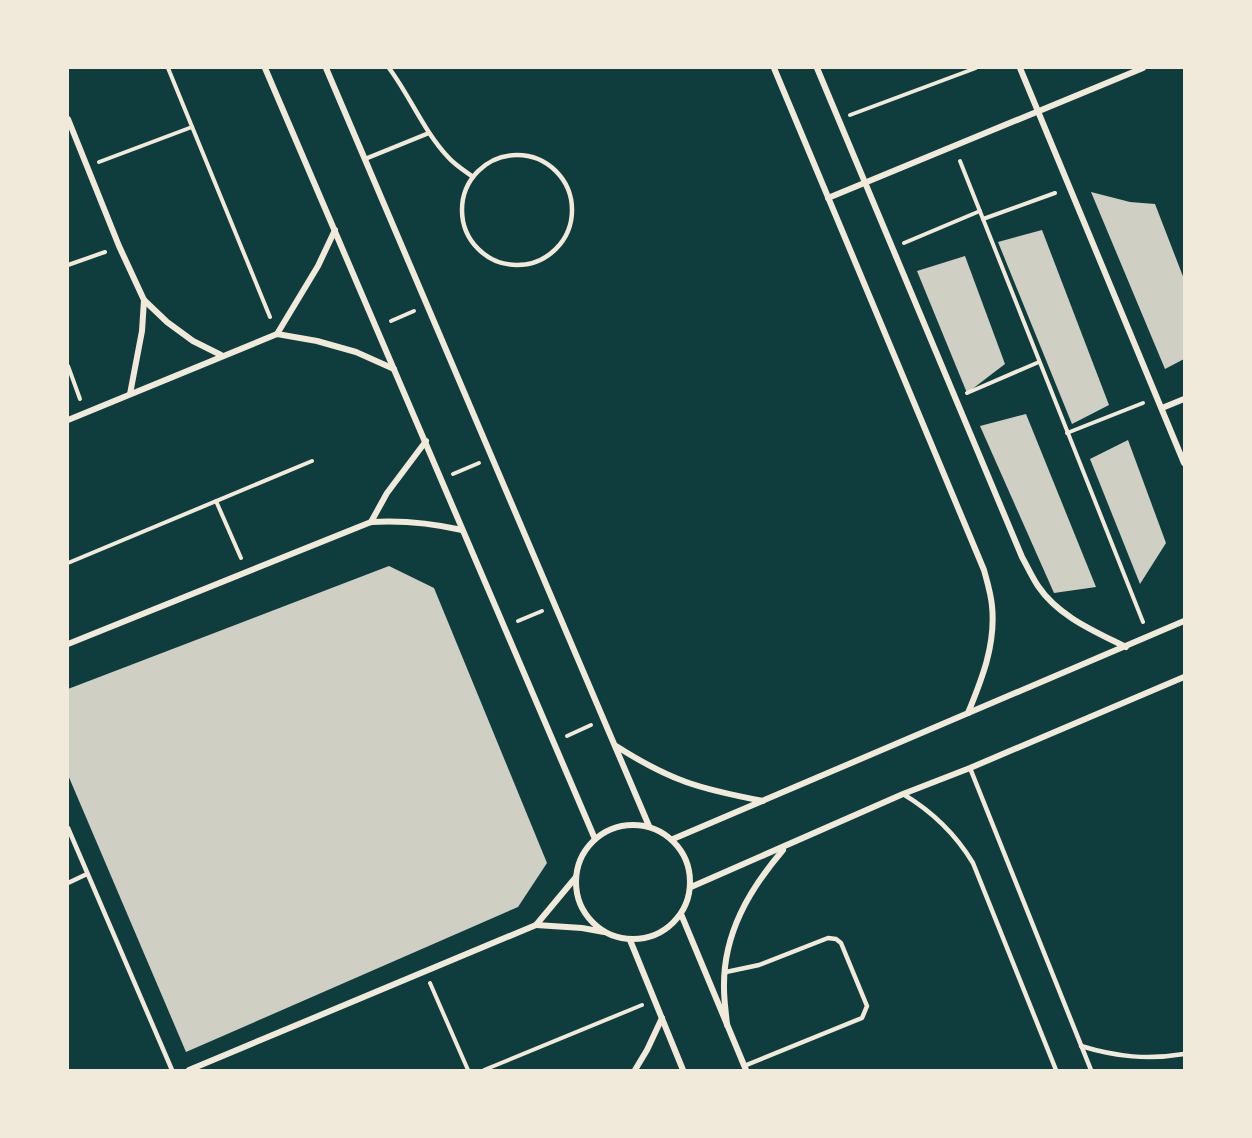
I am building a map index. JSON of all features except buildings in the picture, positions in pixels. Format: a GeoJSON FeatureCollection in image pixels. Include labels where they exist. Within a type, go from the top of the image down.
{"type":"FeatureCollection","features":[{"type":"Feature","properties":{"kind":"street"},"geometry":{"type":"LineString","coordinates":[[265,68],[595,839]]}},
{"type":"Feature","properties":{"kind":"street"},"geometry":{"type":"LineString","coordinates":[[326,68],[649,826]]}},
{"type":"Feature","properties":{"kind":"street"},"geometry":{"type":"LineString","coordinates":[[774,68],[984,570],[992,605],[992,641],[983,677],[968,713]]}},
{"type":"Feature","properties":{"kind":"street"},"geometry":{"type":"LineString","coordinates":[[817,68],[1022,557],[1038,587],[1061,611],[1090,629],[1126,646]]}},
{"type":"Feature","properties":{"kind":"street"},"geometry":{"type":"LineString","coordinates":[[1020,68],[1185,463]]}},
{"type":"Feature","properties":{"kind":"street"},"geometry":{"type":"LineString","coordinates":[[828,198],[1143,68]]}},
{"type":"Feature","properties":{"kind":"street"},"geometry":{"type":"LineString","coordinates":[[68,119],[144,300],[184,335],[222,355]]}},
{"type":"Feature","properties":{"kind":"street"},"geometry":{"type":"LineString","coordinates":[[277,334],[318,266],[335,230]]}},
{"type":"Feature","properties":{"kind":"street"},"geometry":{"type":"LineString","coordinates":[[130,394],[141,342],[144,300]]}},
{"type":"Feature","properties":{"kind":"street"},"geometry":{"type":"LineString","coordinates":[[68,420],[277,334],[317,341],[356,352],[394,369]]}},
{"type":"Feature","properties":{"kind":"street"},"geometry":{"type":"LineString","coordinates":[[1162,408],[1185,399]]}},
{"type":"Feature","properties":{"kind":"street"},"geometry":{"type":"LineString","coordinates":[[371,522],[387,494],[426,441]]}},
{"type":"Feature","properties":{"kind":"street"},"geometry":{"type":"LineString","coordinates":[[68,644],[371,522],[402,520],[432,523],[462,530]]}},
{"type":"Feature","properties":{"kind":"street"},"geometry":{"type":"LineString","coordinates":[[673,839],[1185,621]]}},
{"type":"Feature","properties":{"kind":"street"},"geometry":{"type":"LineString","coordinates":[[691,887],[903,794],[1185,677]]}},
{"type":"Feature","properties":{"kind":"street"},"geometry":{"type":"LineString","coordinates":[[615,745],[649,766],[685,782],[763,801]]}},
{"type":"Feature","properties":{"kind":"street"},"geometry":{"type":"LineString","coordinates":[[630,824],[649,826],[673,839],[685,855],[690,871],[691,887],[681,914],[667,928],[650,937],[630,940],[617,938],[605,932],[588,918],[583,909],[578,899],[576,877],[579,863],[585,850],[595,839],[611,829],[630,824]]}},
{"type":"Feature","properties":{"kind":"street"},"geometry":{"type":"LineString","coordinates":[[727,1025],[724,986],[729,948],[740,911],[760,877],[784,848]]}},
{"type":"Feature","properties":{"kind":"street"},"geometry":{"type":"LineString","coordinates":[[536,925],[576,877]]}},
{"type":"Feature","properties":{"kind":"street"},"geometry":{"type":"LineString","coordinates":[[681,914],[745,1068]]}},
{"type":"Feature","properties":{"kind":"street"},"geometry":{"type":"LineString","coordinates":[[189,1071],[536,925],[605,932]]}},
{"type":"Feature","properties":{"kind":"street"},"geometry":{"type":"LineString","coordinates":[[630,940],[683,1071]]}},
{"type":"Feature","properties":{"kind":"street"},"geometry":{"type":"LineString","coordinates":[[635,1071],[662,1018]]}},
{"type":"Feature","properties":{"kind":"lane"},"geometry":{"type":"LineString","coordinates":[[389,68],[429,133],[449,158],[473,177]]}},
{"type":"Feature","properties":{"kind":"lane"},"geometry":{"type":"LineString","coordinates":[[365,159],[429,133]]}},
{"type":"Feature","properties":{"kind":"lane"},"geometry":{"type":"LineString","coordinates":[[523,155],[549,166],[564,182],[571,202],[568,230],[561,243],[538,261],[525,264],[510,265],[484,254],[466,232],[463,218],[466,190],[473,177],[495,160],[509,156],[523,155]]}},
{"type":"Feature","properties":{"kind":"lane"},"geometry":{"type":"LineString","coordinates":[[970,768],[1091,1071]]}},
{"type":"Feature","properties":{"kind":"lane"},"geometry":{"type":"LineString","coordinates":[[903,794],[936,816],[963,846],[974,863],[1056,1071]]}},
{"type":"Feature","properties":{"kind":"lane"},"geometry":{"type":"LineString","coordinates":[[68,828],[172,1071]]}},
{"type":"Feature","properties":{"kind":"lane"},"geometry":{"type":"LineString","coordinates":[[68,883],[87,874]]}},
{"type":"Feature","properties":{"kind":"lane"},"geometry":{"type":"LineString","coordinates":[[726,972],[759,965],[828,938],[836,939],[841,943],[867,1006],[862,1018],[745,1068]]}},
{"type":"Feature","properties":{"kind":"lane"},"geometry":{"type":"LineString","coordinates":[[1082,1046],[1108,1054],[1136,1058],[1164,1058],[1185,1054]]}},
{"type":"Feature","properties":{"kind":"path"},"geometry":{"type":"LineString","coordinates":[[168,68],[277,334]]}},
{"type":"Feature","properties":{"kind":"path"},"geometry":{"type":"LineString","coordinates":[[838,119],[976,68]]}},
{"type":"Feature","properties":{"kind":"path"},"geometry":{"type":"LineString","coordinates":[[87,167],[192,127]]}},
{"type":"Feature","properties":{"kind":"path"},"geometry":{"type":"LineString","coordinates":[[954,146],[1148,637]]}},
{"type":"Feature","properties":{"kind":"path"},"geometry":{"type":"LineString","coordinates":[[983,219],[1070,188]]}},
{"type":"Feature","properties":{"kind":"path"},"geometry":{"type":"LineString","coordinates":[[892,248],[980,211]]}},
{"type":"Feature","properties":{"kind":"path"},"geometry":{"type":"LineString","coordinates":[[68,265],[120,246]]}},
{"type":"Feature","properties":{"kind":"path"},"geometry":{"type":"LineString","coordinates":[[376,328],[428,305]]}},
{"type":"Feature","properties":{"kind":"path"},"geometry":{"type":"LineString","coordinates":[[956,398],[1040,362]]}},
{"type":"Feature","properties":{"kind":"path"},"geometry":{"type":"LineString","coordinates":[[68,366],[85,412]]}},
{"type":"Feature","properties":{"kind":"path"},"geometry":{"type":"LineString","coordinates":[[1067,433],[1157,397]]}},
{"type":"Feature","properties":{"kind":"path"},"geometry":{"type":"LineString","coordinates":[[441,479],[493,458]]}},
{"type":"Feature","properties":{"kind":"path"},"geometry":{"type":"LineString","coordinates":[[68,563],[312,461]]}},
{"type":"Feature","properties":{"kind":"path"},"geometry":{"type":"LineString","coordinates":[[216,501],[247,572]]}},
{"type":"Feature","properties":{"kind":"path"},"geometry":{"type":"LineString","coordinates":[[504,628],[555,606]]}},
{"type":"Feature","properties":{"kind":"path"},"geometry":{"type":"LineString","coordinates":[[553,742],[604,719]]}},
{"type":"Feature","properties":{"kind":"path"},"geometry":{"type":"LineString","coordinates":[[425,971],[468,1071]]}},
{"type":"Feature","properties":{"kind":"path"},"geometry":{"type":"LineString","coordinates":[[484,1071],[654,1000]]}}]}
